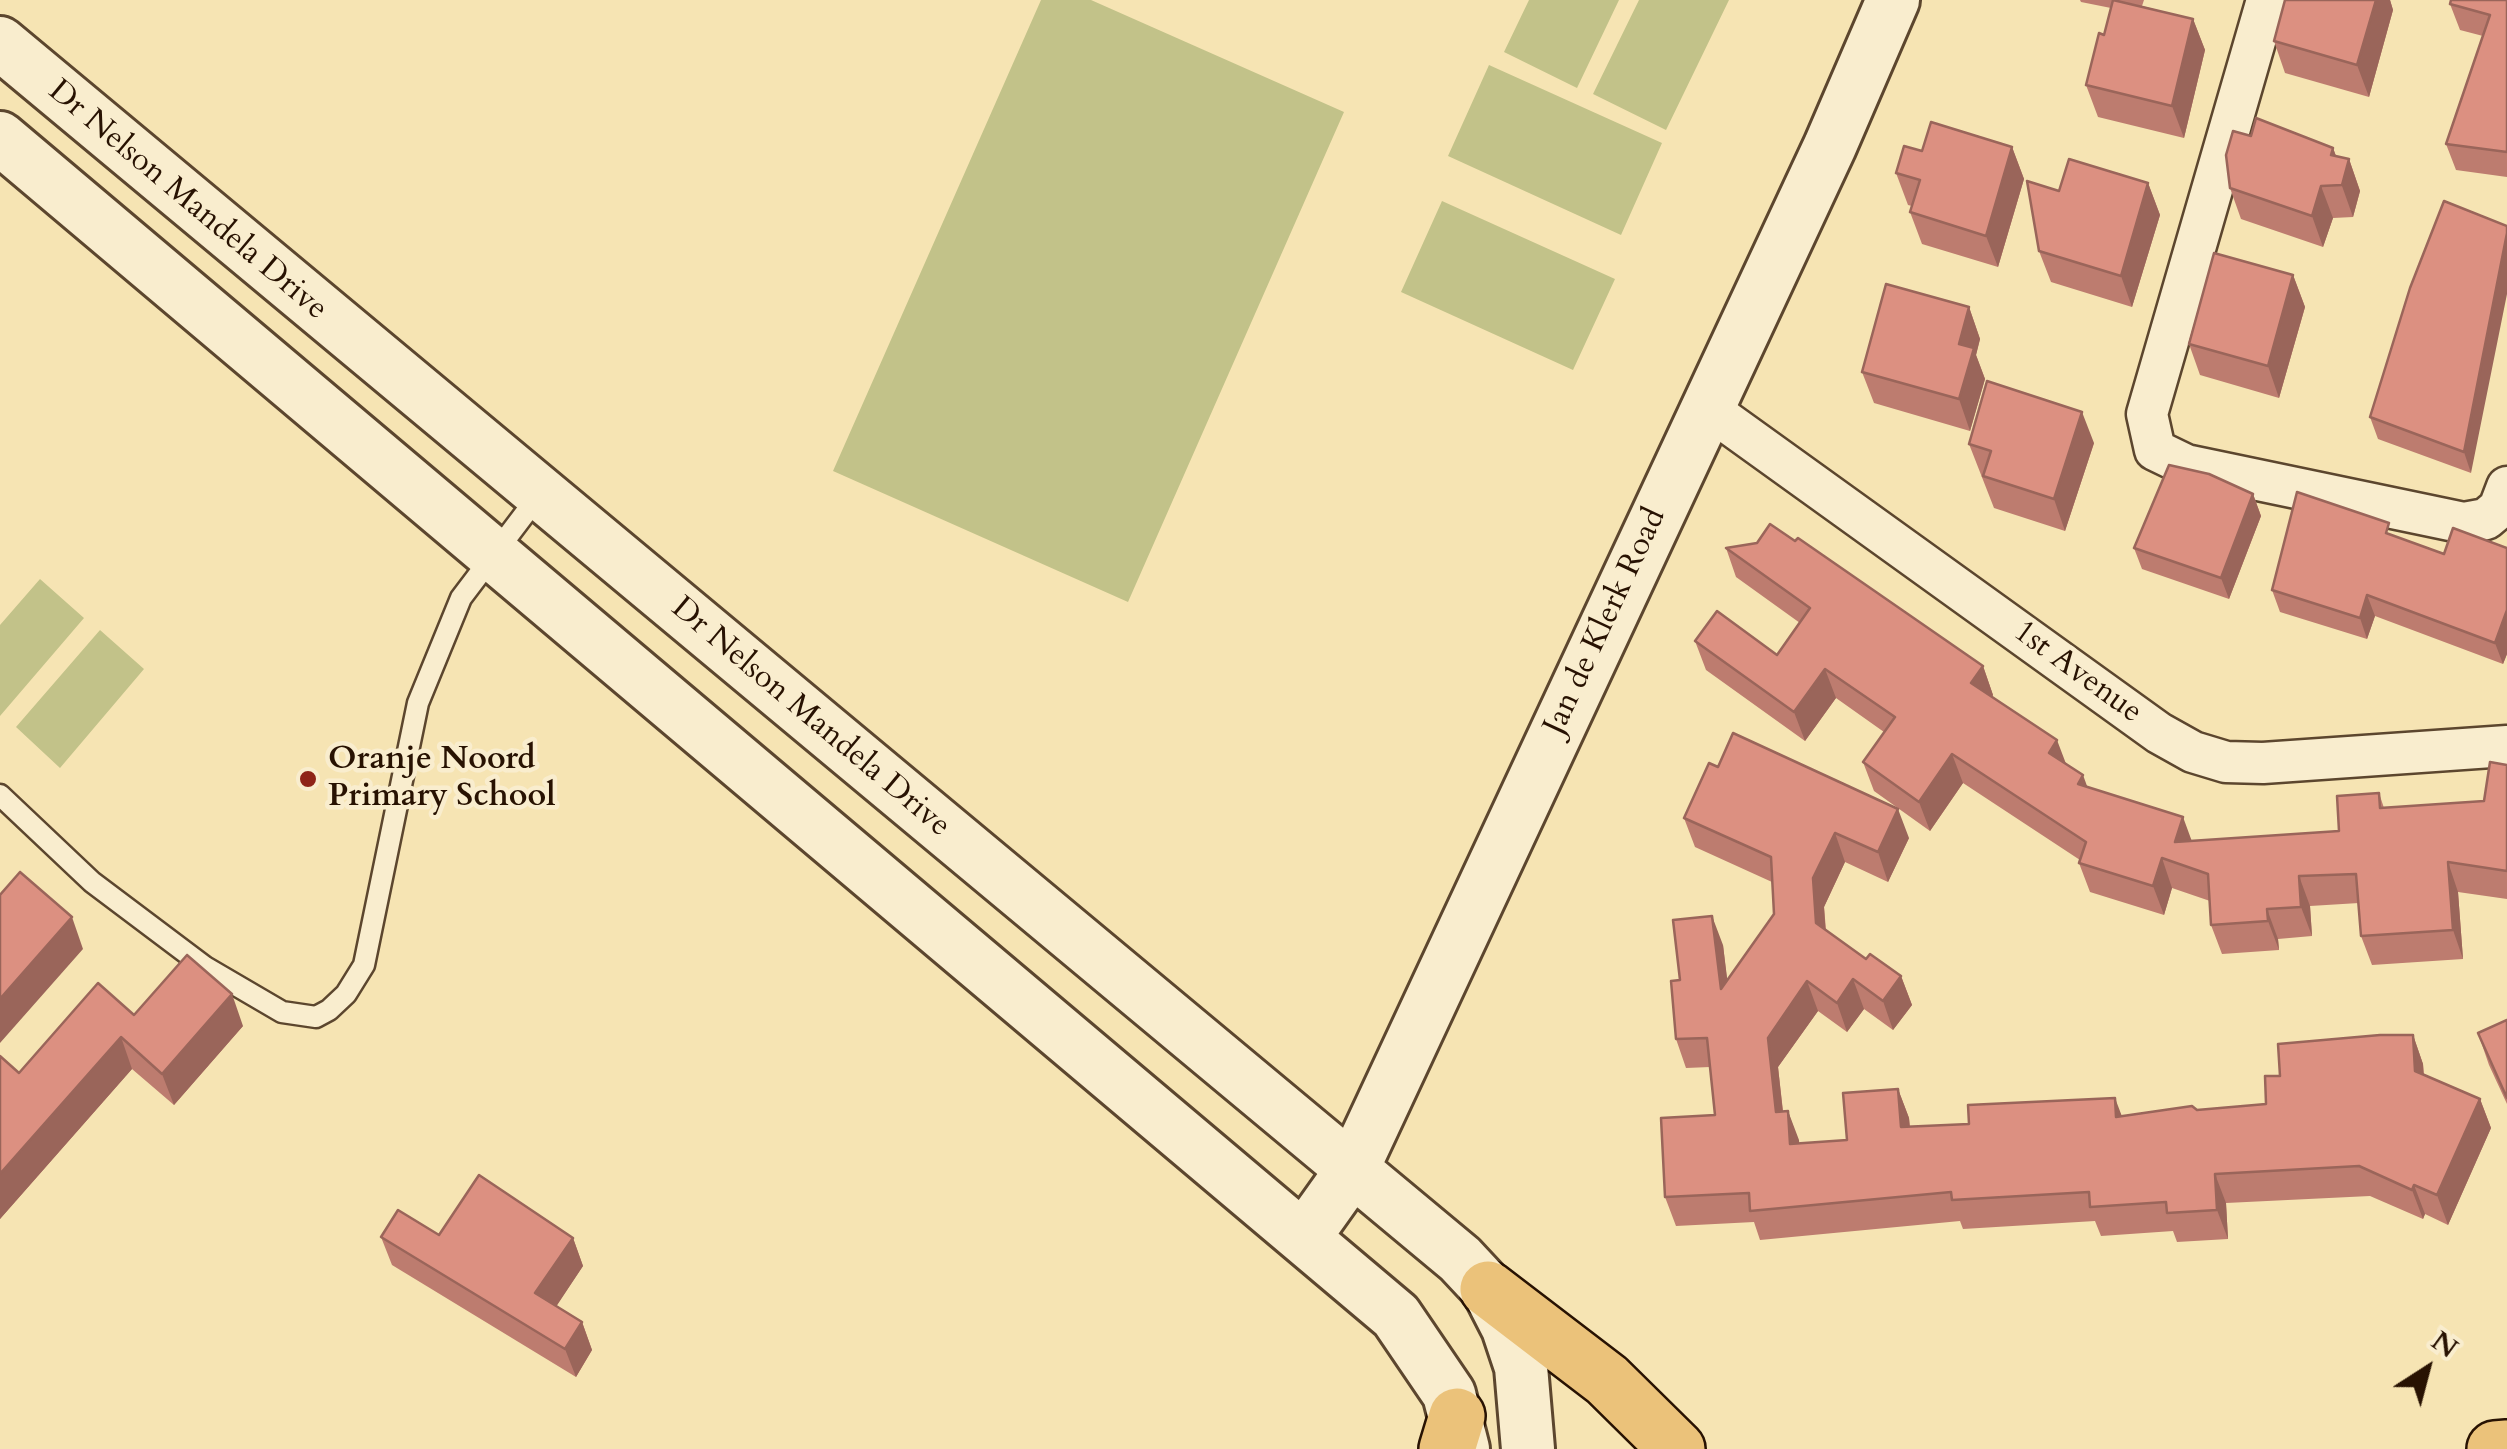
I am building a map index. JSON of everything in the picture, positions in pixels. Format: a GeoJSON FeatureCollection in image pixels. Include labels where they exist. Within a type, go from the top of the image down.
{"type":"FeatureCollection","features":[{"type":"Feature","properties":{"kind":"highway"},"geometry":{"type":"LineString","coordinates":[[1488,1289],[1607,1380],[1677,1449]]}},
{"type":"Feature","properties":{"kind":"highway"},"geometry":{"type":"LineString","coordinates":[[2495,1449],[2507,1448]]}},
{"type":"Feature","properties":{"kind":"street","name":"Jan de Klerk Road"},"geometry":{"type":"LineString","coordinates":[[1305,1236],[1352,1170],[1893,0]]}},
{"type":"Feature","properties":{"kind":"street"},"geometry":{"type":"LineString","coordinates":[[2268,0],[2147,414],[2155,450],[2186,465],[2464,523],[2486,519],[2499,508],[2507,488]]}},
{"type":"Feature","properties":{"kind":"street","name":"Dr Nelson Mandela Drive"},"geometry":{"type":"LineString","coordinates":[[0,43],[1434,1236],[1488,1289],[1521,1367],[1528,1449]]}},
{"type":"Feature","properties":{"kind":"street"},"geometry":{"type":"LineString","coordinates":[[0,138],[1396,1316],[1450,1394],[1456,1438]]}},
{"type":"Feature","properties":{"kind":"street","name":"1st Avenue"},"geometry":{"type":"LineString","coordinates":[[1706,408],[2159,733],[2193,752],[2226,762],[2264,763],[2507,746]]}},
{"type":"Feature","properties":{"kind":"lane"},"geometry":{"type":"LineString","coordinates":[[0,795],[92,882],[206,968],[282,1012],[316,1017],[346,994],[364,965],[418,703],[460,598],[539,495]]}},
{"type":"Feature","properties":{"kind":"green space"},"geometry":{"type":"Polygon","coordinates":[[[1041,0],[1091,0],[1344,112],[1128,602],[833,471],[1041,0]]]}},
{"type":"Feature","properties":{"kind":"green space"},"geometry":{"type":"Polygon","coordinates":[[[1529,0],[1619,0],[1577,88],[1504,52],[1529,0]]]}},
{"type":"Feature","properties":{"kind":"green space"},"geometry":{"type":"Polygon","coordinates":[[[1639,0],[1729,0],[1666,130],[1593,94],[1639,0]]]}},
{"type":"Feature","properties":{"kind":"green space"},"geometry":{"type":"Polygon","coordinates":[[[1489,65],[1662,143],[1621,235],[1448,156],[1489,65]]]}},
{"type":"Feature","properties":{"kind":"green space"},"geometry":{"type":"Polygon","coordinates":[[[1442,201],[1615,279],[1573,370],[1401,292],[1442,201]]]}},
{"type":"Feature","properties":{"kind":"green space"},"geometry":{"type":"Polygon","coordinates":[[[40,579],[84,618],[0,716],[0,625],[40,579]]]}},
{"type":"Feature","properties":{"kind":"green space"},"geometry":{"type":"Polygon","coordinates":[[[100,630],[144,669],[60,768],[16,727],[100,630]]]}},
{"type":"Feature","properties":{"kind":"building"},"geometry":{"type":"Polygon","coordinates":[[[2113,0],[2193,19],[2172,106],[2086,85],[2099,33],[2104,35],[2113,0]]]}},
{"type":"Feature","properties":{"kind":"building"},"geometry":{"type":"Polygon","coordinates":[[[2285,0],[2376,0],[2357,65],[2274,41],[2285,0]]]}},
{"type":"Feature","properties":{"kind":"building"},"geometry":{"type":"Polygon","coordinates":[[[2451,0],[2507,0],[2507,152],[2446,144],[2490,15],[2450,4],[2451,0]]]}},
{"type":"Feature","properties":{"kind":"building"},"geometry":{"type":"Polygon","coordinates":[[[2256,118],[2333,148],[2331,155],[2349,159],[2342,185],[2321,186],[2312,216],[2230,188],[2226,155],[2233,131],[2251,136],[2256,118]]]}},
{"type":"Feature","properties":{"kind":"building"},"geometry":{"type":"Polygon","coordinates":[[[1931,122],[2012,147],[1986,236],[1910,212],[1920,180],[1896,173],[1904,146],[1922,151],[1931,122]]]}},
{"type":"Feature","properties":{"kind":"building"},"geometry":{"type":"Polygon","coordinates":[[[2069,159],[2148,183],[2121,276],[2039,251],[2027,181],[2059,191],[2069,159]]]}},
{"type":"Feature","properties":{"kind":"building"},"geometry":{"type":"Polygon","coordinates":[[[2444,201],[2507,226],[2464,452],[2370,417],[2410,288],[2444,201]]]}},
{"type":"Feature","properties":{"kind":"building"},"geometry":{"type":"Polygon","coordinates":[[[2214,253],[2293,275],[2268,366],[2189,344],[2214,253]]]}},
{"type":"Feature","properties":{"kind":"building"},"geometry":{"type":"Polygon","coordinates":[[[1886,284],[1969,307],[1959,344],[1974,348],[1959,399],[1862,372],[1886,284]]]}},
{"type":"Feature","properties":{"kind":"building"},"geometry":{"type":"Polygon","coordinates":[[[1987,381],[2082,412],[2054,499],[1983,476],[1991,451],[1969,444],[1987,381]]]}},
{"type":"Feature","properties":{"kind":"building"},"geometry":{"type":"Polygon","coordinates":[[[2169,465],[2209,474],[2253,494],[2221,578],[2134,548],[2169,465]]]}},
{"type":"Feature","properties":{"kind":"building"},"geometry":{"type":"Polygon","coordinates":[[[2297,492],[2389,523],[2386,533],[2444,554],[2453,528],[2507,548],[2507,610],[2495,643],[2367,595],[2360,618],[2272,590],[2297,492]]]}},
{"type":"Feature","properties":{"kind":"building"},"geometry":{"type":"Polygon","coordinates":[[[1770,524],[1795,541],[1798,538],[1983,666],[1971,683],[2057,740],[2049,753],[2083,775],[2078,784],[2183,817],[2175,842],[2339,831],[2337,796],[2379,793],[2380,808],[2484,801],[2490,762],[2507,765],[2507,871],[2448,862],[2453,930],[2361,936],[2356,874],[2299,876],[2301,907],[2267,909],[2268,921],[2211,925],[2208,874],[2162,858],[2153,886],[2079,863],[2086,842],[1952,754],[1919,802],[1863,762],[1895,717],[1825,669],[1794,712],[1695,641],[1717,611],[1777,655],[1810,608],[1726,548],[1757,543],[1770,524]]]}},
{"type":"Feature","properties":{"kind":"building"},"geometry":{"type":"Polygon","coordinates":[[[1733,733],[1898,809],[1878,852],[1835,833],[1813,878],[1816,923],[1866,959],[1870,954],[1901,976],[1883,1001],[1853,979],[1837,1003],[1807,981],[1768,1038],[1776,1112],[1788,1111],[1790,1144],[1847,1140],[1843,1093],[1898,1089],[1901,1127],[1969,1124],[1968,1105],[2115,1098],[2116,1117],[2192,1106],[2197,1110],[2266,1104],[2265,1076],[2280,1076],[2278,1044],[2413,1035],[2415,1071],[2480,1099],[2437,1195],[2414,1185],[2412,1190],[2359,1166],[2215,1174],[2217,1210],[2167,1213],[2166,1202],[2090,1207],[2089,1192],[1952,1200],[1951,1192],[1750,1211],[1749,1193],[1665,1197],[1661,1118],[1715,1115],[1707,1038],[1676,1039],[1671,981],[1680,980],[1673,920],[1712,916],[1721,989],[1774,914],[1771,857],[1684,818],[1709,763],[1718,767],[1733,733]]]}},
{"type":"Feature","properties":{"kind":"building"},"geometry":{"type":"Polygon","coordinates":[[[20,872],[72,917],[0,999],[0,895],[20,872]]]}},
{"type":"Feature","properties":{"kind":"building"},"geometry":{"type":"Polygon","coordinates":[[[187,955],[232,994],[162,1074],[121,1037],[0,1174],[0,1056],[19,1073],[98,983],[134,1015],[187,955]]]}},
{"type":"Feature","properties":{"kind":"building"},"geometry":{"type":"Polygon","coordinates":[[[2507,1020],[2507,1098],[2478,1033],[2507,1020]]]}},
{"type":"Feature","properties":{"kind":"building"},"geometry":{"type":"Polygon","coordinates":[[[479,1175],[573,1238],[535,1293],[582,1322],[565,1349],[381,1237],[398,1210],[439,1235],[479,1175]]]}},
{"type":"Feature","properties":{"kind":"place","name":"Oranje Noord Primary School"},"geometry":{"type":"Point","coordinates":[308,779]}}]}
